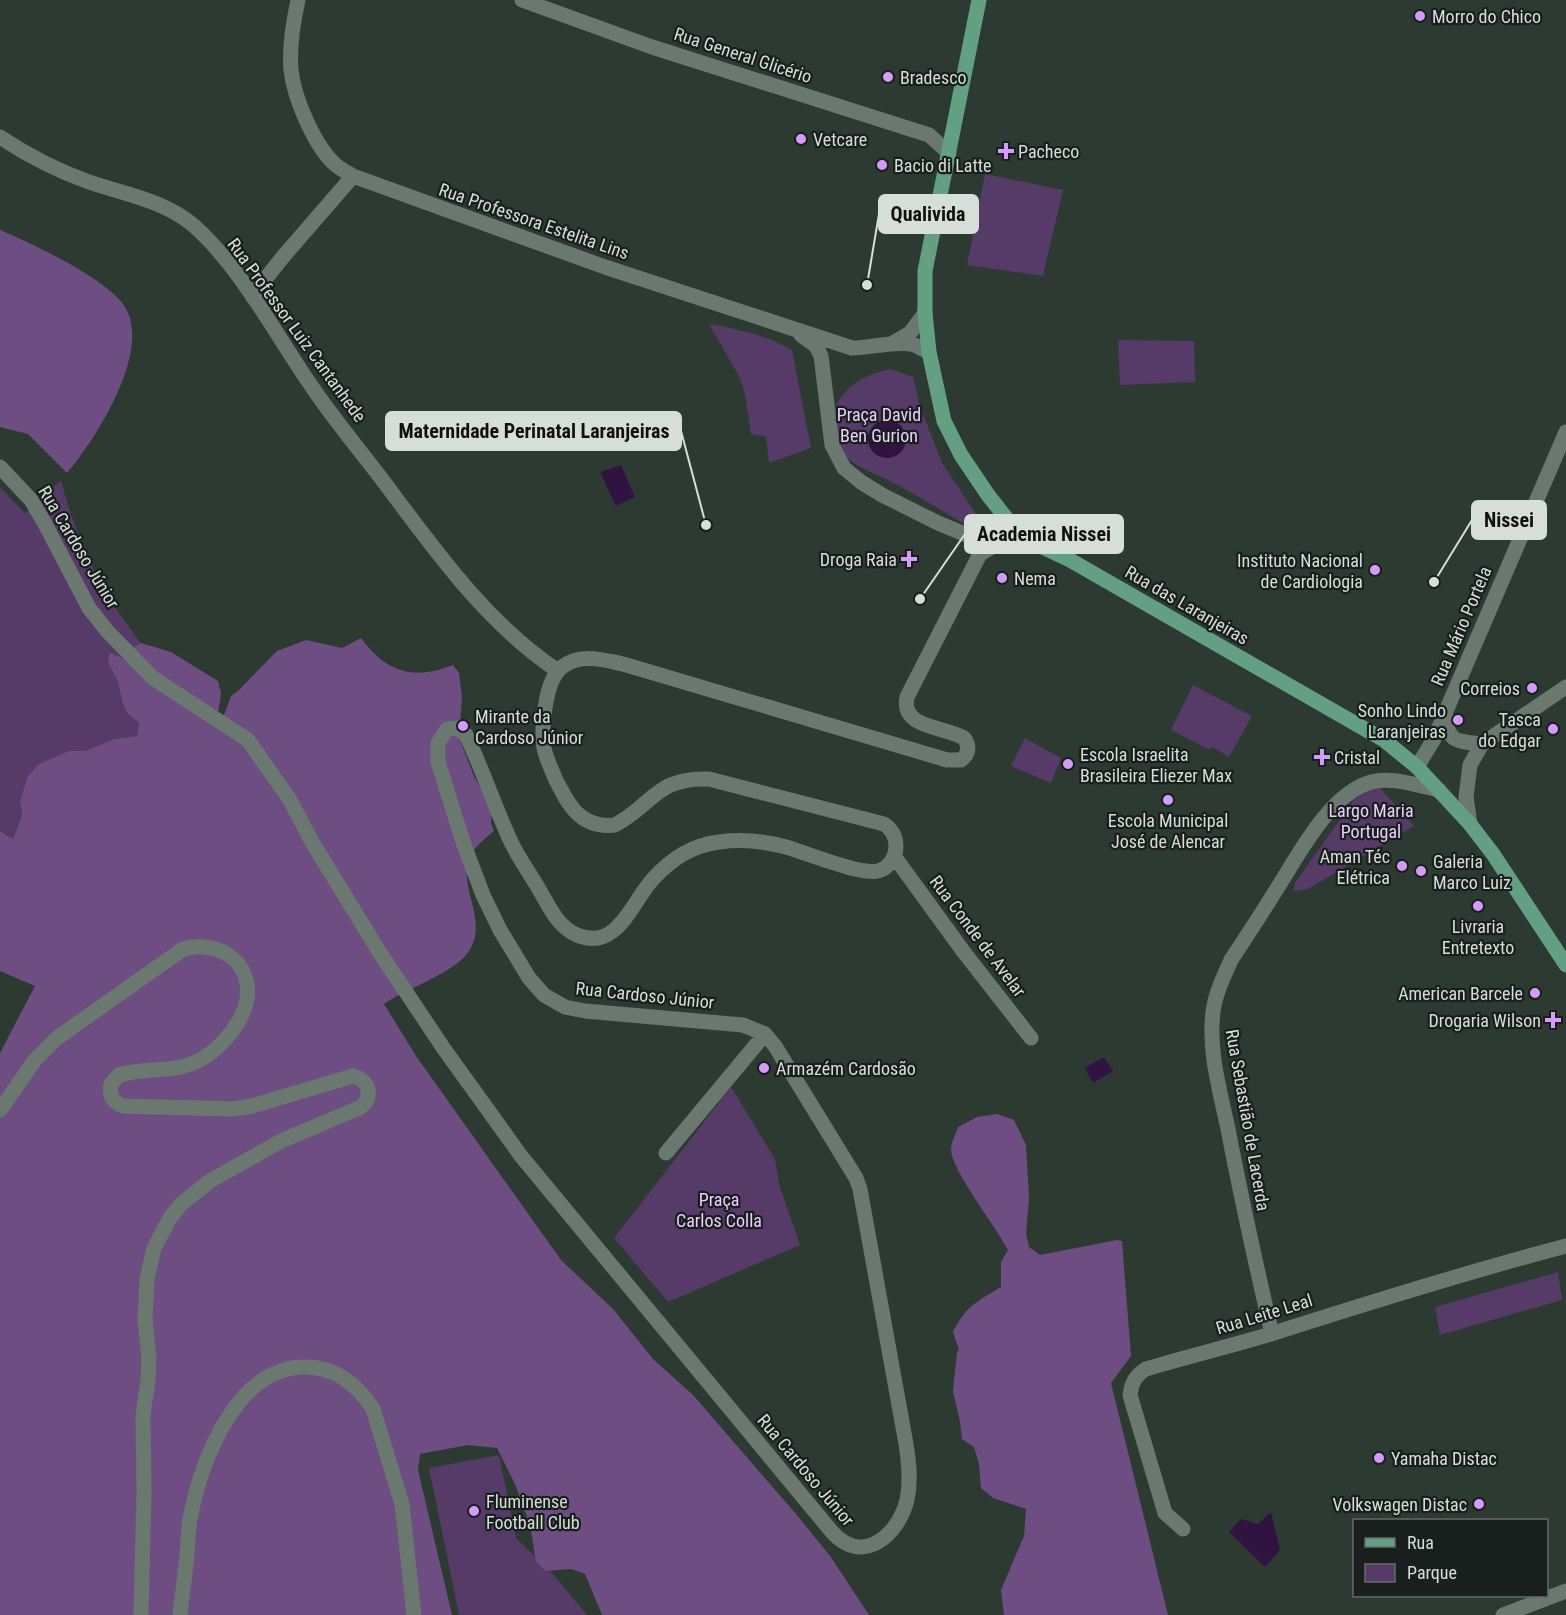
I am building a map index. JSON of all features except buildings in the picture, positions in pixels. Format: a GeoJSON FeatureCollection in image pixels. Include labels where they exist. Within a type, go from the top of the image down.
{"type":"FeatureCollection","features":[{"type":"Feature","properties":{"kind":"main road","name":"Rua das Laranjeiras"},"geometry":{"type":"LineString","coordinates":[[979,0],[925,272],[925,313],[929,352],[944,421],[961,455],[1004,517],[1021,537],[1079,566],[1384,740],[1417,767],[1470,824],[1493,854],[1566,965]]}},
{"type":"Feature","properties":{"kind":"street","name":"Rua Professora Estelita Lins"},"geometry":{"type":"LineString","coordinates":[[298,0],[291,42],[291,71],[297,97],[322,148],[336,166],[353,176],[583,259],[852,348],[870,348],[893,343],[912,344],[929,352]]}},
{"type":"Feature","properties":{"kind":"street","name":"Rua General Glicério"},"geometry":{"type":"LineString","coordinates":[[522,0],[652,47],[929,135],[949,153]]}},
{"type":"Feature","properties":{"kind":"street","name":"Rua Professor Luiz Cantanhede"},"geometry":{"type":"LineString","coordinates":[[0,137],[42,161],[88,182],[166,207],[192,224],[217,250],[252,296],[309,383],[433,547],[498,622],[535,656],[558,671]]}},
{"type":"Feature","properties":{"kind":"street"},"geometry":{"type":"LineString","coordinates":[[252,296],[353,176]]}},
{"type":"Feature","properties":{"kind":"street","name":"Rua Professora Estelita Lins"},"geometry":{"type":"LineString","coordinates":[[893,343],[910,333],[925,313]]}},
{"type":"Feature","properties":{"kind":"street"},"geometry":{"type":"LineString","coordinates":[[791,328],[816,346],[821,356],[832,445],[844,468],[882,495],[974,538],[996,535],[1001,529],[1004,517]]}},
{"type":"Feature","properties":{"kind":"street","name":"Rua Mário Portela"},"geometry":{"type":"LineString","coordinates":[[1417,767],[1434,739],[1566,432]]}},
{"type":"Feature","properties":{"kind":"street","name":"Rua Cardoso Júnior"},"geometry":{"type":"LineString","coordinates":[[0,467],[31,500],[89,608],[108,633],[153,678],[248,740],[290,800],[312,842],[380,952],[442,1046],[521,1156],[832,1532],[848,1546],[863,1548],[872,1546],[883,1538],[900,1517],[907,1500],[910,1474],[860,1189],[849,1166],[765,1034],[743,1024],[585,1011],[565,1006],[544,995],[516,958],[483,895],[464,845],[438,762],[437,748],[442,734],[447,729],[461,730],[466,735],[513,846],[562,926],[583,937],[598,939],[611,933],[622,923],[659,872],[679,857],[707,844],[755,841],[866,871],[882,869],[891,862],[894,856]]}},
{"type":"Feature","properties":{"kind":"street"},"geometry":{"type":"LineString","coordinates":[[894,856],[895,837],[889,827],[884,824],[709,779],[684,780],[667,786],[615,825],[606,826],[587,820],[567,804],[546,758],[544,724],[547,702],[558,671],[567,664],[582,658],[623,664],[947,760],[961,760],[968,748],[964,738],[916,721],[908,714],[905,702],[912,684],[980,554],[1002,541],[1021,537]]}},
{"type":"Feature","properties":{"kind":"street"},"geometry":{"type":"LineString","coordinates":[[974,538],[980,554]]}},
{"type":"Feature","properties":{"kind":"street"},"geometry":{"type":"LineString","coordinates":[[1470,824],[1466,797],[1469,771],[1482,744],[1566,687]]}},
{"type":"Feature","properties":{"kind":"street"},"geometry":{"type":"LineString","coordinates":[[1446,711],[1446,729],[1450,735],[1457,740],[1482,744]]}},
{"type":"Feature","properties":{"kind":"street","name":"Rua Sebastião de Lacerda"},"geometry":{"type":"LineString","coordinates":[[1272,1334],[1217,1073],[1211,1034],[1213,1009],[1218,991],[1231,960],[1315,830],[1339,801],[1359,786],[1373,781],[1394,781],[1439,790]]}},
{"type":"Feature","properties":{"kind":"street","name":"Rua Conde de Avelar"},"geometry":{"type":"LineString","coordinates":[[894,856],[963,951],[1031,1038]]}},
{"type":"Feature","properties":{"kind":"street"},"geometry":{"type":"LineString","coordinates":[[0,1110],[35,1060],[57,1038],[183,950],[194,946],[215,948],[234,960],[245,978],[247,998],[244,1008],[234,1028],[224,1041],[211,1053],[197,1061],[172,1070],[125,1073],[114,1079],[111,1084],[111,1096],[118,1104],[123,1107],[233,1109],[252,1106],[353,1076],[363,1080],[369,1090],[367,1101],[359,1108],[281,1141],[194,1191],[170,1218],[154,1248],[147,1279],[145,1320],[149,1358],[143,1415],[141,1615]]}},
{"type":"Feature","properties":{"kind":"street"},"geometry":{"type":"LineString","coordinates":[[666,1153],[765,1034]]}},
{"type":"Feature","properties":{"kind":"street","name":"Rua Leite Leal"},"geometry":{"type":"LineString","coordinates":[[1183,1529],[1165,1513],[1130,1395],[1132,1382],[1137,1375],[1146,1369],[1272,1334],[1336,1312],[1473,1271],[1566,1246]]}},
{"type":"Feature","properties":{"kind":"street"},"geometry":{"type":"LineString","coordinates":[[180,1615],[190,1521],[197,1488],[215,1442],[241,1399],[260,1380],[284,1369],[304,1366],[324,1369],[347,1379],[366,1398],[373,1409],[402,1504],[414,1615]]}},
{"type":"Feature","properties":{"kind":"street"},"geometry":{"type":"LineString","coordinates":[[1503,1615],[1566,1592]]}},
{"type":"Feature","properties":{"kind":"green space"},"geometry":{"type":"Polygon","coordinates":[[[985,174],[1063,190],[1043,276],[967,265],[985,174]]]}},
{"type":"Feature","properties":{"kind":"green space"},"geometry":{"type":"Polygon","coordinates":[[[709,324],[752,333],[792,350],[811,448],[769,463],[766,437],[751,434],[740,378],[709,324]]]}},
{"type":"Feature","properties":{"kind":"green space"},"geometry":{"type":"Polygon","coordinates":[[[1118,340],[1194,341],[1195,382],[1120,385],[1118,340]]]}},
{"type":"Feature","properties":{"kind":"green space","name":"Praça David Ben Gurion"},"geometry":{"type":"Polygon","coordinates":[[[891,369],[913,377],[920,406],[942,463],[985,527],[980,533],[903,488],[860,467],[841,449],[836,438],[834,424],[834,412],[840,399],[859,381],[891,369]]]}},
{"type":"Feature","properties":{"kind":"green space"},"geometry":{"type":"Polygon","coordinates":[[[61,480],[74,524],[92,566],[114,605],[141,643],[135,646],[128,660],[109,652],[108,662],[118,682],[123,705],[128,714],[139,723],[137,736],[114,739],[85,751],[69,751],[20,801],[22,815],[13,840],[0,831],[0,487],[25,513],[61,480]]]}},
{"type":"Feature","properties":{"kind":"green space"},"geometry":{"type":"Polygon","coordinates":[[[1193,685],[1252,716],[1229,757],[1212,747],[1210,750],[1171,730],[1193,685]]]}},
{"type":"Feature","properties":{"kind":"green space"},"geometry":{"type":"Polygon","coordinates":[[[1025,738],[1061,758],[1051,783],[1011,766],[1025,738]]]}},
{"type":"Feature","properties":{"kind":"green space","name":"Largo Maria Portugal"},"geometry":{"type":"Polygon","coordinates":[[[1378,786],[1414,826],[1308,889],[1293,891],[1295,883],[1353,801],[1364,791],[1378,786]]]}},
{"type":"Feature","properties":{"kind":"green space","name":"Praça Carlos Colla"},"geometry":{"type":"Polygon","coordinates":[[[731,1087],[775,1159],[779,1184],[800,1245],[668,1302],[614,1238],[731,1087]]]}},
{"type":"Feature","properties":{"kind":"green space"},"geometry":{"type":"Polygon","coordinates":[[[1558,1272],[1562,1300],[1440,1335],[1435,1307],[1558,1272]]]}},
{"type":"Feature","properties":{"kind":"green space","name":"Fluminense Football Club"},"geometry":{"type":"Polygon","coordinates":[[[499,1455],[516,1538],[554,1575],[587,1615],[459,1615],[429,1468],[499,1455]]]}},
{"type":"Feature","properties":{"kind":"shaded area"},"geometry":{"type":"Polygon","coordinates":[[[0,230],[68,263],[103,285],[125,307],[131,325],[131,347],[117,394],[92,439],[67,473],[28,434],[0,427],[0,230]]]}},
{"type":"Feature","properties":{"kind":"shaded area"},"geometry":{"type":"Polygon","coordinates":[[[887,420],[901,425],[906,439],[901,453],[887,458],[873,453],[868,439],[873,425],[887,420]]]}},
{"type":"Feature","properties":{"kind":"shaded area"},"geometry":{"type":"Polygon","coordinates":[[[621,465],[635,497],[616,506],[600,472],[621,465]]]}},
{"type":"Feature","properties":{"kind":"shaded area"},"geometry":{"type":"Polygon","coordinates":[[[361,638],[380,659],[401,670],[425,672],[453,665],[459,673],[462,697],[459,738],[474,776],[492,808],[491,823],[494,831],[476,847],[468,862],[468,886],[476,926],[475,938],[469,951],[442,973],[384,1004],[416,1056],[561,1260],[613,1309],[653,1359],[693,1395],[830,1556],[869,1615],[602,1615],[585,1574],[571,1569],[545,1571],[536,1561],[530,1525],[515,1484],[497,1448],[468,1445],[420,1454],[418,1470],[452,1615],[0,1615],[0,1053],[35,986],[0,971],[0,831],[13,839],[22,815],[20,801],[28,776],[39,764],[69,751],[85,751],[114,739],[137,736],[139,723],[128,714],[123,705],[118,682],[108,662],[109,652],[127,660],[135,646],[141,643],[171,652],[218,681],[221,694],[218,713],[224,715],[231,696],[277,651],[306,640],[342,648],[361,638]]]}},
{"type":"Feature","properties":{"kind":"shaded area"},"geometry":{"type":"Polygon","coordinates":[[[1104,1057],[1113,1071],[1093,1083],[1085,1068],[1104,1057]]]}},
{"type":"Feature","properties":{"kind":"shaded area"},"geometry":{"type":"Polygon","coordinates":[[[997,1114],[1014,1120],[1026,1145],[1029,1198],[1026,1234],[1029,1247],[1040,1255],[1117,1240],[1122,1241],[1131,1356],[1111,1383],[1168,1615],[1004,1615],[1001,1590],[1024,1536],[1026,1509],[993,1498],[981,1488],[979,1464],[974,1447],[962,1439],[953,1391],[959,1350],[953,1332],[962,1316],[972,1305],[1001,1287],[1001,1262],[1008,1250],[958,1170],[951,1147],[958,1127],[977,1117],[997,1114]]]}},
{"type":"Feature","properties":{"kind":"shaded area"},"geometry":{"type":"Polygon","coordinates":[[[1271,1512],[1280,1550],[1265,1567],[1229,1532],[1241,1519],[1258,1524],[1271,1512]]]}},
{"type":"Feature","properties":{"kind":"place","name":"Morro do Chico"},"geometry":{"type":"Point","coordinates":[1420,16]}},
{"type":"Feature","properties":{"kind":"place","name":"Bradesco"},"geometry":{"type":"Point","coordinates":[888,77]}},
{"type":"Feature","properties":{"kind":"place","name":"Vetcare"},"geometry":{"type":"Point","coordinates":[801,139]}},
{"type":"Feature","properties":{"kind":"place","name":"Pacheco"},"geometry":{"type":"Point","coordinates":[1006,151]}},
{"type":"Feature","properties":{"kind":"place","name":"Bacio di Latte"},"geometry":{"type":"Point","coordinates":[882,165]}},
{"type":"Feature","properties":{"kind":"place","name":"Qualivida"},"geometry":{"type":"Point","coordinates":[867,285]}},
{"type":"Feature","properties":{"kind":"place","name":"Maternidade Perinatal Laranjeiras"},"geometry":{"type":"Point","coordinates":[706,525]}},
{"type":"Feature","properties":{"kind":"place","name":"Droga Raia"},"geometry":{"type":"Point","coordinates":[909,559]}},
{"type":"Feature","properties":{"kind":"place","name":"Instituto Nacional de Cardiologia"},"geometry":{"type":"Point","coordinates":[1375,570]}},
{"type":"Feature","properties":{"kind":"place","name":"Nema"},"geometry":{"type":"Point","coordinates":[1002,578]}},
{"type":"Feature","properties":{"kind":"place","name":"Nissei"},"geometry":{"type":"Point","coordinates":[1434,582]}},
{"type":"Feature","properties":{"kind":"place","name":"Academia Nissei"},"geometry":{"type":"Point","coordinates":[920,599]}},
{"type":"Feature","properties":{"kind":"place","name":"Correios"},"geometry":{"type":"Point","coordinates":[1532,688]}},
{"type":"Feature","properties":{"kind":"place","name":"Sonho Lindo Laranjeiras"},"geometry":{"type":"Point","coordinates":[1458,720]}},
{"type":"Feature","properties":{"kind":"place","name":"Mirante da Cardoso Júnior"},"geometry":{"type":"Point","coordinates":[463,726]}},
{"type":"Feature","properties":{"kind":"place","name":"Tasca do Edgar"},"geometry":{"type":"Point","coordinates":[1553,729]}},
{"type":"Feature","properties":{"kind":"place","name":"Cristal"},"geometry":{"type":"Point","coordinates":[1322,757]}},
{"type":"Feature","properties":{"kind":"place","name":"Escola Israelita Brasileira Eliezer Max"},"geometry":{"type":"Point","coordinates":[1068,764]}},
{"type":"Feature","properties":{"kind":"place","name":"Escola Municipal José de Alencar"},"geometry":{"type":"Point","coordinates":[1168,800]}},
{"type":"Feature","properties":{"kind":"place","name":"Aman Téc Elétrica"},"geometry":{"type":"Point","coordinates":[1402,866]}},
{"type":"Feature","properties":{"kind":"place","name":"Galeria Marco Luiz"},"geometry":{"type":"Point","coordinates":[1421,871]}},
{"type":"Feature","properties":{"kind":"place","name":"Livraria Entretexto"},"geometry":{"type":"Point","coordinates":[1478,906]}},
{"type":"Feature","properties":{"kind":"place","name":"American Barcele"},"geometry":{"type":"Point","coordinates":[1535,993]}},
{"type":"Feature","properties":{"kind":"place","name":"Drogaria Wilson"},"geometry":{"type":"Point","coordinates":[1553,1020]}},
{"type":"Feature","properties":{"kind":"place","name":"Armazém Cardosão"},"geometry":{"type":"Point","coordinates":[764,1068]}},
{"type":"Feature","properties":{"kind":"place","name":"Yamaha Distac"},"geometry":{"type":"Point","coordinates":[1379,1458]}},
{"type":"Feature","properties":{"kind":"place","name":"Volkswagen Distac"},"geometry":{"type":"Point","coordinates":[1479,1504]}},
{"type":"Feature","properties":{"kind":"place","name":"Fluminense Football Club"},"geometry":{"type":"Point","coordinates":[474,1511]}}]}
